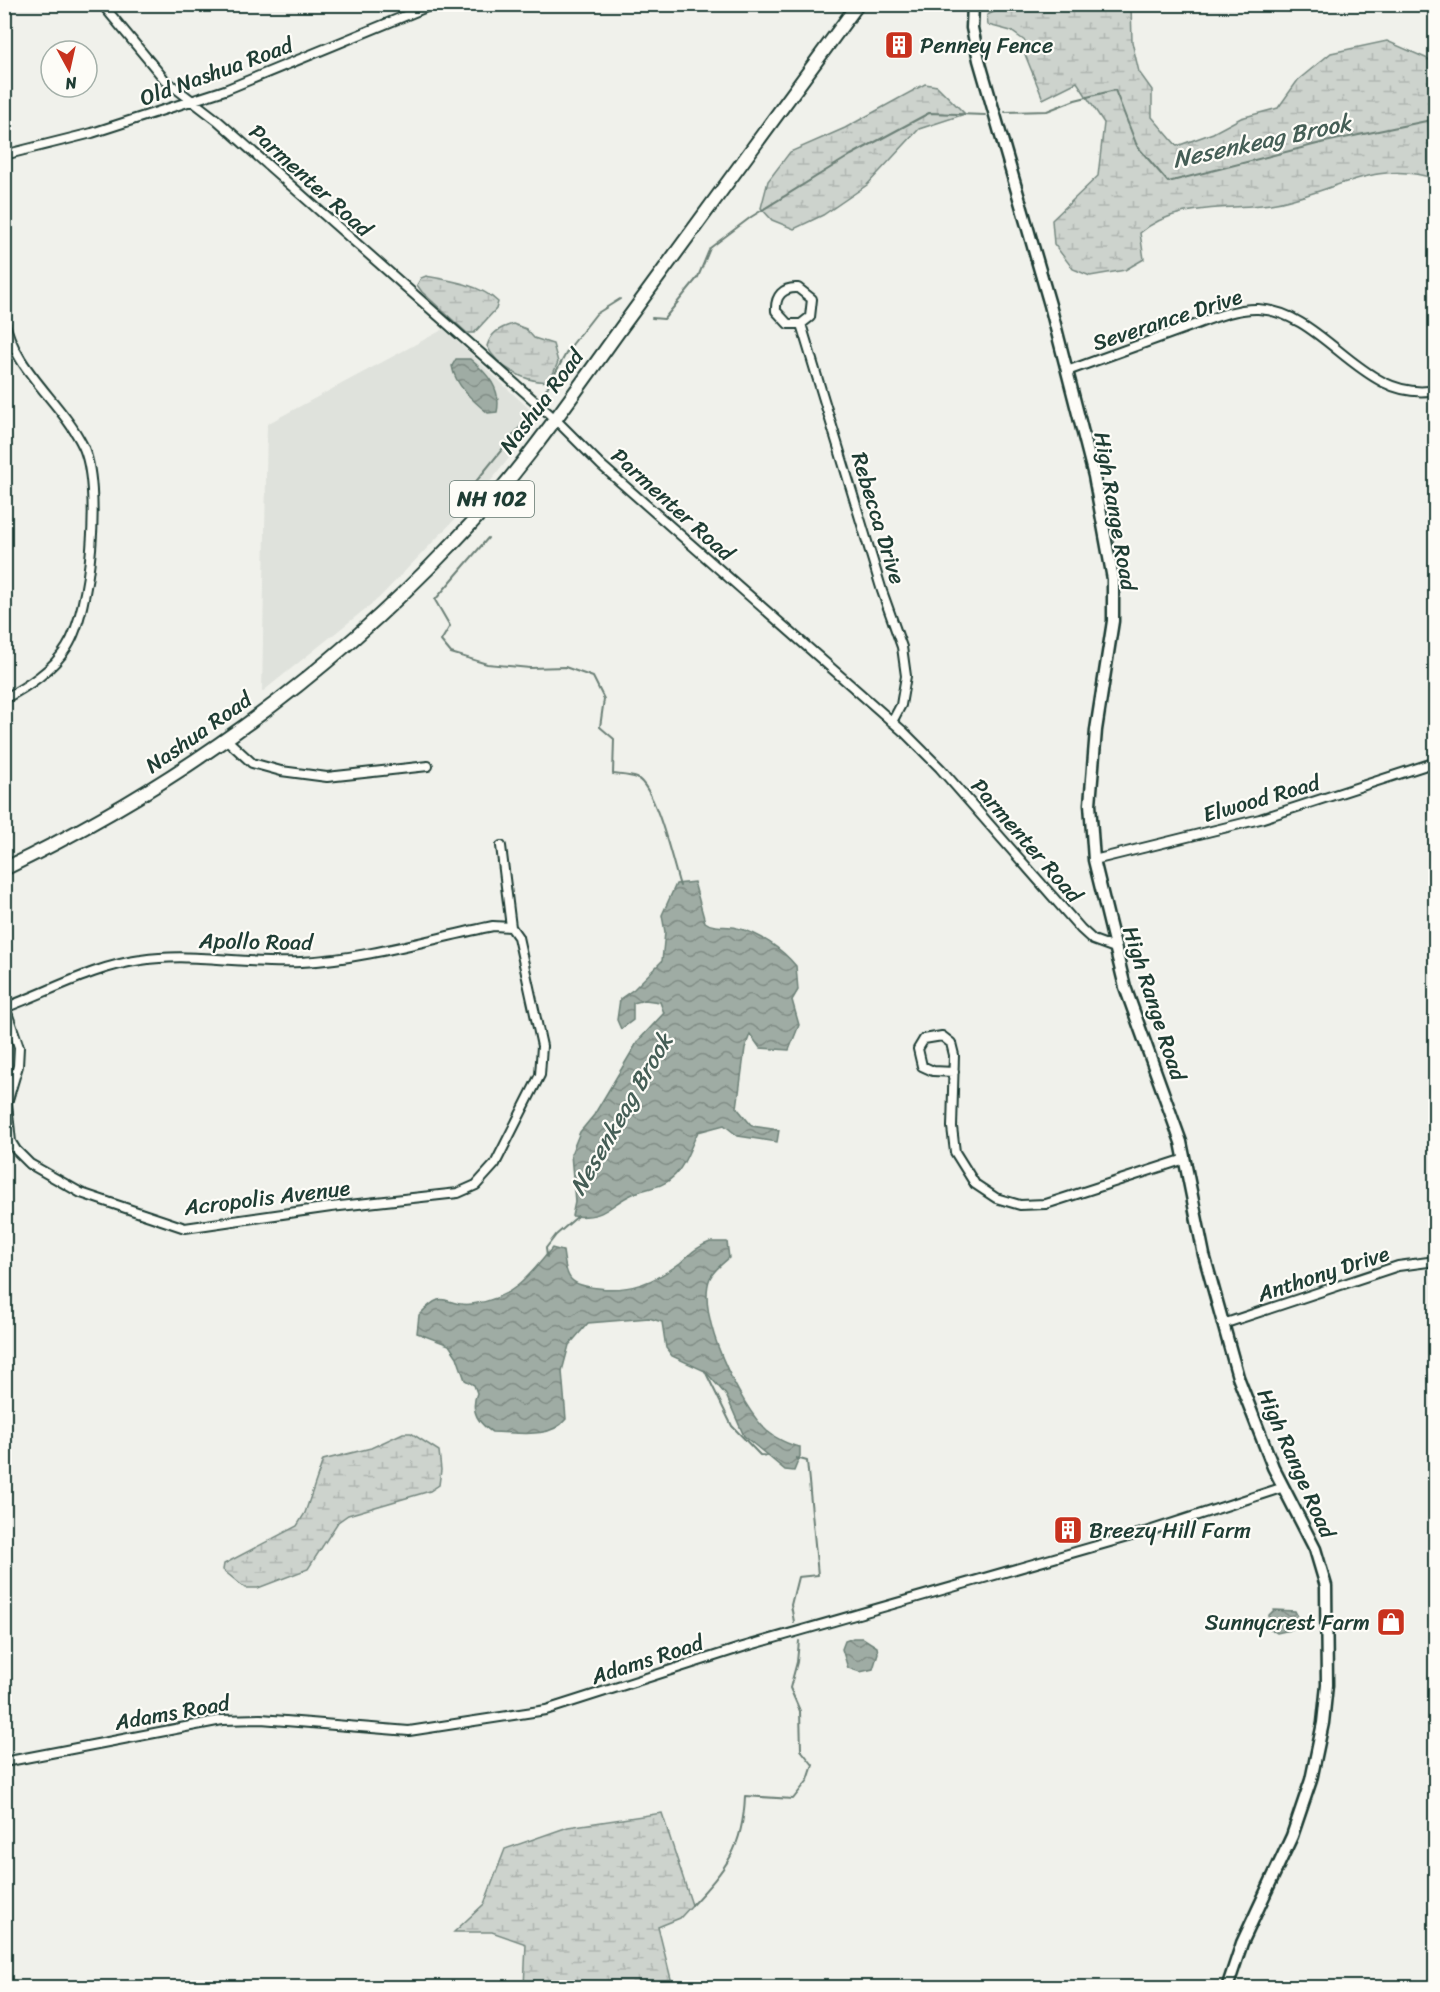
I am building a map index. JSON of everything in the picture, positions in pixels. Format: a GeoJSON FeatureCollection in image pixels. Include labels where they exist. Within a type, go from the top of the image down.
{"type":"FeatureCollection","features":[{"type":"Feature","properties":{"kind":"main road","name":"Nashua Road"},"geometry":{"type":"LineString","coordinates":[[4,868],[100,820],[227,740],[326,664],[413,584],[486,506],[555,419],[858,4]]}},
{"type":"Feature","properties":{"kind":"street","name":"Parmenter Road"},"geometry":{"type":"LineString","coordinates":[[102,4],[165,80],[217,120],[555,419],[601,465],[892,722],[940,768],[1086,935],[1115,948]]}},
{"type":"Feature","properties":{"kind":"street","name":"Old Nashua Road"},"geometry":{"type":"LineString","coordinates":[[4,155],[92,133],[243,84],[434,4]]}},
{"type":"Feature","properties":{"kind":"street","name":"High Range Road"},"geometry":{"type":"LineString","coordinates":[[973,4],[972,28],[977,54],[1067,371],[1094,476],[1113,583],[1113,621],[1096,730],[1091,793],[1090,836],[1094,860],[1130,1003],[1175,1123],[1185,1159],[1197,1226],[1223,1324],[1257,1432],[1315,1549],[1326,1586],[1328,1645],[1323,1724],[1311,1780],[1292,1836],[1242,1943],[1227,1988]]}},
{"type":"Feature","properties":{"kind":"street"},"geometry":{"type":"LineString","coordinates":[[792,288],[809,294],[813,305],[810,317],[801,324],[783,321],[776,311],[781,293],[792,288]]}},
{"type":"Feature","properties":{"kind":"street","name":"Severance Drive"},"geometry":{"type":"LineString","coordinates":[[1067,371],[1215,318],[1256,309],[1275,312],[1294,320],[1383,382],[1410,391],[1436,390]]}},
{"type":"Feature","properties":{"kind":"street"},"geometry":{"type":"LineString","coordinates":[[4,318],[11,342],[20,358],[83,446],[90,465],[94,494],[81,612],[72,640],[47,670],[4,699]]}},
{"type":"Feature","properties":{"kind":"street","name":"Rebecca Drive"},"geometry":{"type":"LineString","coordinates":[[801,324],[882,591],[902,647],[906,676],[901,705],[892,722]]}},
{"type":"Feature","properties":{"kind":"street"},"geometry":{"type":"LineString","coordinates":[[227,740],[252,763],[281,771],[327,777],[428,766]]}},
{"type":"Feature","properties":{"kind":"street","name":"Elwood Road"},"geometry":{"type":"LineString","coordinates":[[1094,860],[1260,819],[1436,762]]}},
{"type":"Feature","properties":{"kind":"street"},"geometry":{"type":"LineString","coordinates":[[501,846],[511,927]]}},
{"type":"Feature","properties":{"kind":"street","name":"Apollo Road"},"geometry":{"type":"LineString","coordinates":[[5,1007],[112,966],[142,960],[171,958],[270,963],[319,961],[493,926],[511,927]]}},
{"type":"Feature","properties":{"kind":"street","name":"Acropolis Avenue"},"geometry":{"type":"LineString","coordinates":[[5,1007],[19,1047],[18,1066],[7,1103],[11,1142],[30,1164],[81,1193],[175,1226],[195,1227],[299,1211],[458,1193],[476,1185],[495,1164],[537,1085],[542,1066],[542,1046],[532,998],[518,937],[511,927]]}},
{"type":"Feature","properties":{"kind":"street"},"geometry":{"type":"LineString","coordinates":[[954,1072],[933,1071],[922,1066],[917,1053],[924,1039],[942,1035],[951,1043],[954,1072],[952,1140],[960,1164],[975,1184],[1008,1203],[1046,1204],[1185,1159]]}},
{"type":"Feature","properties":{"kind":"street","name":"Anthony Drive"},"geometry":{"type":"LineString","coordinates":[[1223,1324],[1398,1266],[1436,1261]]}},
{"type":"Feature","properties":{"kind":"street","name":"Adams Road"},"geometry":{"type":"LineString","coordinates":[[4,1762],[222,1720],[261,1719],[380,1731],[410,1731],[546,1710],[742,1647],[1152,1530],[1284,1488]]}},
{"type":"Feature","properties":{"kind":"shaded area"},"geometry":{"type":"Polygon","coordinates":[[[444,329],[540,419],[486,487],[379,598],[262,692],[267,424],[444,329]]]}},
{"type":"Feature","properties":{"kind":"green space"},"geometry":{"type":"Polygon","coordinates":[[[1009,5],[1131,5],[1132,42],[1139,72],[1152,90],[1152,117],[1177,146],[1213,133],[1241,118],[1278,108],[1298,80],[1331,53],[1387,41],[1435,62],[1435,179],[1394,172],[1355,179],[1276,203],[1205,209],[1171,216],[1140,233],[1144,259],[1125,270],[1090,276],[1073,269],[1054,244],[1052,220],[1098,176],[1104,123],[1077,82],[1043,99],[1024,52],[1025,41],[1011,31],[988,25],[987,15],[1009,5]]]}},
{"type":"Feature","properties":{"kind":"green space"},"geometry":{"type":"Polygon","coordinates":[[[925,84],[937,86],[965,114],[919,129],[867,185],[823,215],[794,229],[772,220],[761,208],[768,181],[790,152],[845,128],[925,84]]]}},
{"type":"Feature","properties":{"kind":"green space"},"geometry":{"type":"Polygon","coordinates":[[[426,276],[465,284],[483,291],[498,302],[496,309],[474,333],[467,333],[422,292],[417,285],[421,278],[426,276]]]}},
{"type":"Feature","properties":{"kind":"green space"},"geometry":{"type":"Polygon","coordinates":[[[513,324],[526,329],[534,338],[553,344],[558,362],[550,381],[523,377],[505,367],[492,354],[487,346],[493,334],[513,324]]]}},
{"type":"Feature","properties":{"kind":"green space"},"geometry":{"type":"Polygon","coordinates":[[[403,1433],[411,1433],[439,1451],[441,1470],[439,1485],[430,1491],[348,1515],[338,1522],[308,1569],[258,1588],[245,1588],[223,1570],[224,1564],[297,1526],[305,1513],[323,1460],[371,1448],[403,1433]]]}},
{"type":"Feature","properties":{"kind":"green space"},"geometry":{"type":"Polygon","coordinates":[[[662,1813],[692,1905],[680,1918],[658,1927],[673,1987],[524,1987],[526,1944],[492,1932],[454,1932],[484,1904],[505,1849],[568,1827],[662,1813]]]}},
{"type":"Feature","properties":{"kind":"water"},"geometry":{"type":"Polygon","coordinates":[[[456,359],[470,359],[492,382],[497,396],[497,412],[488,413],[461,386],[452,366],[456,359]]]}},
{"type":"Feature","properties":{"kind":"water"},"geometry":{"type":"Polygon","coordinates":[[[694,882],[705,922],[745,930],[761,937],[777,947],[796,966],[798,990],[792,1000],[799,1025],[789,1050],[760,1048],[750,1034],[745,1048],[737,1108],[752,1126],[779,1130],[777,1142],[738,1136],[724,1125],[698,1132],[681,1167],[669,1181],[635,1193],[600,1213],[572,1216],[575,1202],[571,1154],[580,1132],[594,1115],[638,1041],[664,1013],[660,1002],[645,1000],[633,1003],[633,1020],[621,1029],[617,1020],[620,999],[634,989],[662,961],[665,932],[662,915],[676,884],[694,882]]]}},
{"type":"Feature","properties":{"kind":"water"},"geometry":{"type":"Polygon","coordinates":[[[710,1242],[727,1242],[729,1258],[710,1278],[707,1294],[714,1336],[733,1381],[756,1419],[774,1436],[800,1447],[800,1456],[794,1471],[785,1470],[744,1436],[726,1395],[705,1371],[672,1356],[666,1348],[662,1322],[649,1318],[588,1323],[569,1345],[562,1371],[566,1419],[551,1430],[532,1433],[492,1432],[487,1428],[479,1420],[475,1410],[477,1393],[474,1385],[465,1380],[457,1357],[449,1345],[417,1333],[419,1315],[435,1301],[441,1299],[472,1304],[498,1297],[509,1292],[527,1278],[552,1248],[563,1251],[568,1274],[575,1282],[588,1287],[610,1289],[631,1287],[652,1280],[710,1242]]]}},
{"type":"Feature","properties":{"kind":"water"},"geometry":{"type":"Polygon","coordinates":[[[1274,1610],[1295,1611],[1300,1621],[1290,1630],[1277,1633],[1269,1628],[1269,1615],[1274,1610]]]}},
{"type":"Feature","properties":{"kind":"water"},"geometry":{"type":"Polygon","coordinates":[[[863,1638],[877,1647],[878,1653],[873,1669],[860,1672],[848,1668],[842,1649],[845,1641],[863,1638]]]}},
{"type":"Feature","properties":{"kind":"waterway","name":"Nesenkeag Brook"},"geometry":{"type":"LineString","coordinates":[[1005,112],[1047,111],[1075,100],[1115,90],[1137,146],[1168,182],[1325,142],[1436,119]]}},
{"type":"Feature","properties":{"kind":"waterway","name":"Nesenkeag Brook"},"geometry":{"type":"LineString","coordinates":[[652,318],[664,319],[698,277],[710,248],[751,217],[851,155],[929,113],[985,115]]}},
{"type":"Feature","properties":{"kind":"waterway","name":"Nesenkeag Brook"},"geometry":{"type":"LineString","coordinates":[[546,390],[568,350],[596,314],[620,299]]}},
{"type":"Feature","properties":{"kind":"waterway","name":"Nesenkeag Brook"},"geometry":{"type":"LineString","coordinates":[[457,514],[453,510],[525,421]]}},
{"type":"Feature","properties":{"kind":"waterway","name":"Nesenkeag Brook"},"geometry":{"type":"LineString","coordinates":[[488,538],[435,600],[450,626],[441,641],[451,653],[487,664],[530,668],[565,667],[593,677],[604,699],[600,727],[614,739],[613,774],[637,778],[651,796],[680,886]]}},
{"type":"Feature","properties":{"kind":"waterway","name":"Nesenkeag Brook"},"geometry":{"type":"LineString","coordinates":[[547,1257],[546,1248],[556,1235],[578,1216]]}},
{"type":"Feature","properties":{"kind":"waterway","name":"Nesenkeag Brook"},"geometry":{"type":"LineString","coordinates":[[705,1371],[732,1426],[760,1455],[769,1456]]}},
{"type":"Feature","properties":{"kind":"waterway","name":"Nesenkeag Brook"},"geometry":{"type":"LineString","coordinates":[[794,1622],[791,1605],[798,1577],[818,1575],[807,1461],[796,1458]]}},
{"type":"Feature","properties":{"kind":"waterway","name":"Nesenkeag Brook"},"geometry":{"type":"LineString","coordinates":[[692,1905],[723,1868],[736,1844],[741,1830],[745,1796],[793,1799],[808,1780],[813,1765],[801,1750],[800,1711],[790,1688],[797,1662],[799,1641]]}},
{"type":"Feature","properties":{"kind":"place","name":"Penney Fence"},"geometry":{"type":"Point","coordinates":[899,45]}},
{"type":"Feature","properties":{"kind":"place","name":"Breezy Hill Farm"},"geometry":{"type":"Point","coordinates":[1068,1530]}},
{"type":"Feature","properties":{"kind":"place","name":"Sunnycrest Farm"},"geometry":{"type":"Point","coordinates":[1391,1622]}}]}
